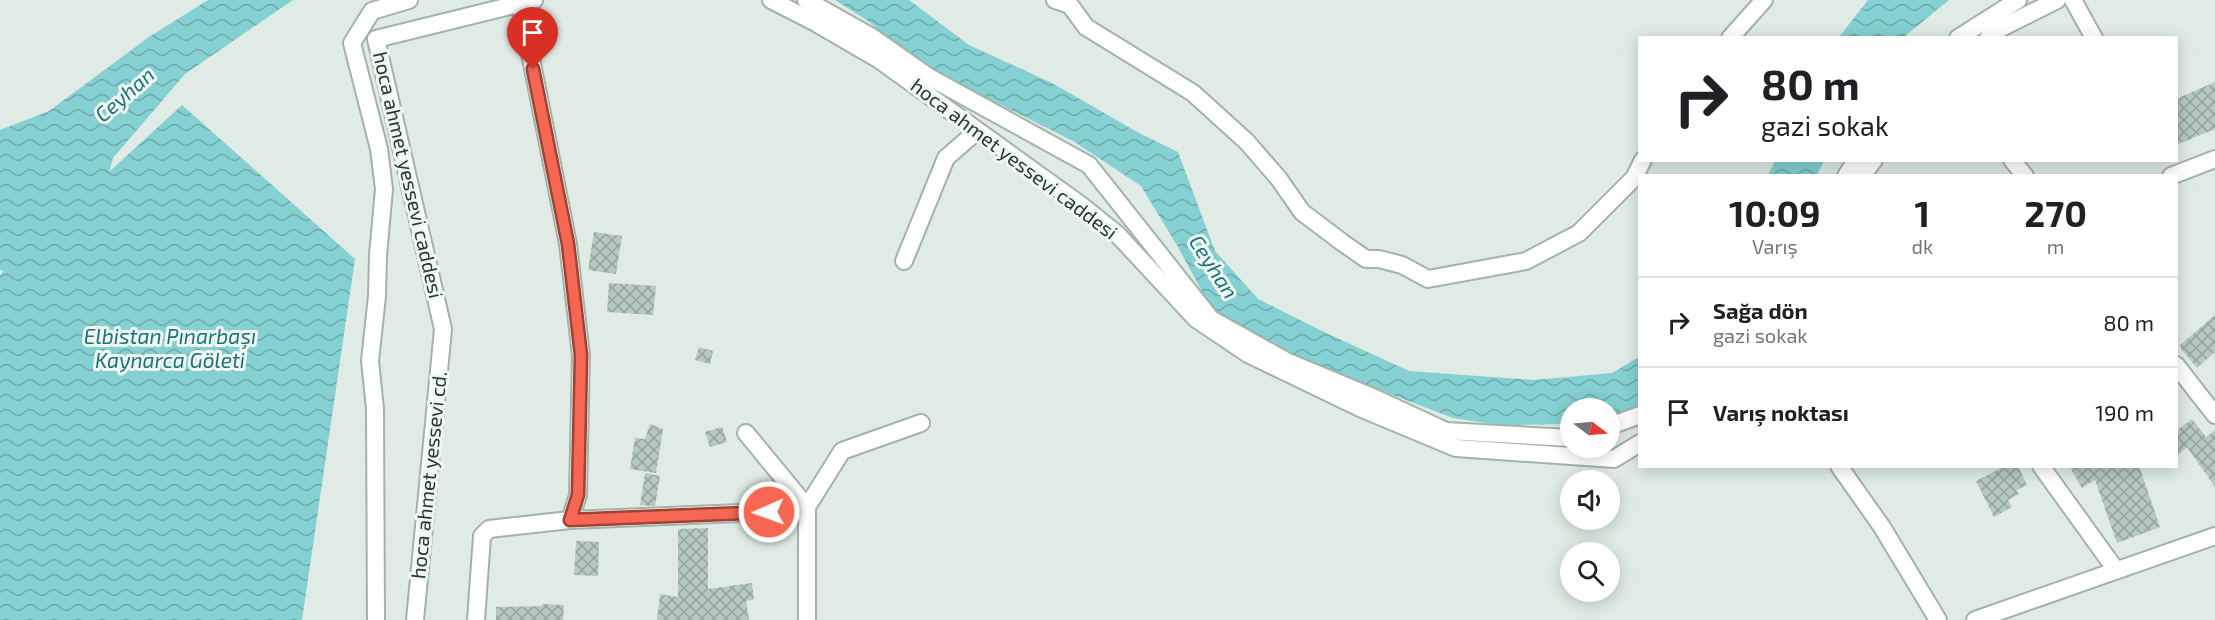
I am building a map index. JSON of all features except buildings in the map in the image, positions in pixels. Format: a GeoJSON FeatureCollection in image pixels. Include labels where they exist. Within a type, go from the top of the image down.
{"type":"FeatureCollection","features":[{"type":"Feature","properties":{"kind":"street"},"geometry":{"type":"LineString","coordinates":[[376,620],[375,409],[370,361],[384,189],[379,149],[352,43],[372,11],[409,0]]}},
{"type":"Feature","properties":{"kind":"street","name":"hoca ahmet yessevi caddesi"},"geometry":{"type":"LineString","coordinates":[[771,0],[878,59],[1081,205],[1117,234],[1196,319],[1248,354],[1360,408],[1456,448],[1614,459],[1638,444]]}},
{"type":"Feature","properties":{"kind":"street"},"geometry":{"type":"LineString","coordinates":[[806,0],[872,37],[928,77],[1089,165],[1211,319],[1288,362],[1446,431],[1560,437]]}},
{"type":"Feature","properties":{"kind":"street"},"geometry":{"type":"LineString","coordinates":[[1055,0],[1070,5],[1086,27],[1193,93],[1247,142],[1279,179],[1302,212],[1343,243],[1366,259],[1378,259],[1402,265],[1428,279],[1526,261],[1579,233],[1634,178],[1642,162]]}},
{"type":"Feature","properties":{"kind":"street"},"geometry":{"type":"LineString","coordinates":[[1732,36],[1764,0]]}},
{"type":"Feature","properties":{"kind":"street"},"geometry":{"type":"LineString","coordinates":[[1961,36],[2018,0]]}},
{"type":"Feature","properties":{"kind":"street"},"geometry":{"type":"LineString","coordinates":[[1990,36],[1999,29],[2057,0]]}},
{"type":"Feature","properties":{"kind":"street"},"geometry":{"type":"LineString","coordinates":[[2073,0],[2093,36]]}},
{"type":"Feature","properties":{"kind":"street"},"geometry":{"type":"LineString","coordinates":[[527,2],[568,244],[581,355],[578,495],[570,520]]}},
{"type":"Feature","properties":{"kind":"street","name":"hoca ahmet yessevi caddesi"},"geometry":{"type":"LineString","coordinates":[[444,329],[376,39],[527,2]]}},
{"type":"Feature","properties":{"kind":"street"},"geometry":{"type":"LineString","coordinates":[[904,261],[946,158],[978,130]]}},
{"type":"Feature","properties":{"kind":"street"},"geometry":{"type":"LineString","coordinates":[[2014,162],[2023,174]]}},
{"type":"Feature","properties":{"kind":"street"},"geometry":{"type":"LineString","coordinates":[[2178,174],[2212,165]]}},
{"type":"Feature","properties":{"kind":"street","name":"hoca ahmet yessevi cd."},"geometry":{"type":"LineString","coordinates":[[415,620],[444,329]]}},
{"type":"Feature","properties":{"kind":"street"},"geometry":{"type":"LineString","coordinates":[[2178,368],[2215,415]]}},
{"type":"Feature","properties":{"kind":"street"},"geometry":{"type":"LineString","coordinates":[[1620,423],[1638,417]]}},
{"type":"Feature","properties":{"kind":"street"},"geometry":{"type":"LineString","coordinates":[[807,620],[807,507],[842,451],[921,423]]}},
{"type":"Feature","properties":{"kind":"street"},"geometry":{"type":"LineString","coordinates":[[747,433],[807,507]]}},
{"type":"Feature","properties":{"kind":"street"},"geometry":{"type":"LineString","coordinates":[[1840,468],[1882,527],[1938,620]]}},
{"type":"Feature","properties":{"kind":"street"},"geometry":{"type":"LineString","coordinates":[[2042,468],[2116,570]]}},
{"type":"Feature","properties":{"kind":"street"},"geometry":{"type":"LineString","coordinates":[[476,620],[482,536],[489,529],[570,520],[791,511],[807,507]]}},
{"type":"Feature","properties":{"kind":"street"},"geometry":{"type":"LineString","coordinates":[[1975,620],[2215,536]]}},
{"type":"Feature","properties":{"kind":"water","name":"Elbistan Pınarbaşı Kaynarca Göleti"},"geometry":{"type":"Polygon","coordinates":[[[208,0],[293,0],[185,74],[113,158],[109,172],[182,105],[355,259],[302,620],[0,620],[0,275],[4,271],[0,270],[0,130],[49,111],[149,37],[208,0]]]}},
{"type":"Feature","properties":{"kind":"water","name":"Ceyhan"},"geometry":{"type":"Polygon","coordinates":[[[835,0],[909,0],[969,45],[1052,83],[1139,133],[1178,152],[1215,251],[1258,299],[1409,371],[1534,380],[1612,373],[1638,358],[1638,408],[1620,417],[1620,398],[1560,398],[1560,424],[1499,425],[1453,418],[1280,352],[1213,312],[1178,247],[1141,186],[1073,141],[919,64],[868,21],[835,0]]]}},
{"type":"Feature","properties":{"kind":"water"},"geometry":{"type":"Polygon","coordinates":[[[1868,0],[1949,0],[1905,36],[1840,36],[1868,0]]]}},
{"type":"Feature","properties":{"kind":"water"},"geometry":{"type":"Polygon","coordinates":[[[1774,162],[1824,162],[1818,174],[1768,174],[1774,162]]]}},
{"type":"Feature","properties":{"kind":"route"},"geometry":{"type":"LineString","coordinates":[[533,69],[568,244],[581,355],[578,495],[570,520],[769,512]]}}]}
